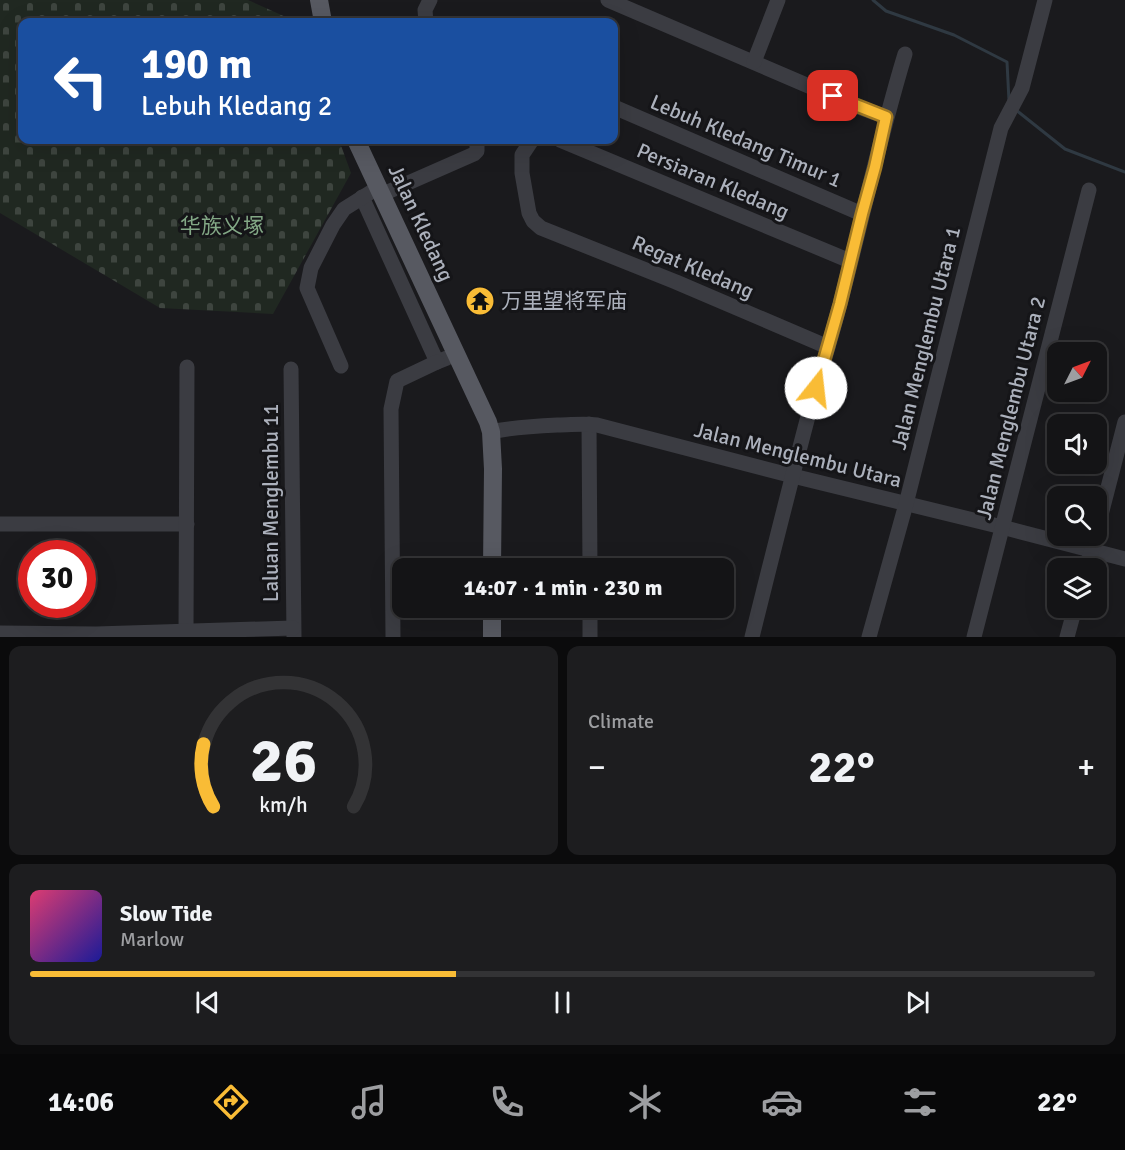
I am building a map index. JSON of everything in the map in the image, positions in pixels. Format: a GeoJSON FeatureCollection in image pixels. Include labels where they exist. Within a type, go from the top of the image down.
{"type":"FeatureCollection","features":[{"type":"Feature","properties":{"kind":"main road"},"geometry":{"type":"LineString","coordinates":[[319,0],[322,18]]}},
{"type":"Feature","properties":{"kind":"main road","name":"Jalan Kledang"},"geometry":{"type":"LineString","coordinates":[[358,144],[488,422],[493,469],[492,558]]}},
{"type":"Feature","properties":{"kind":"main road"},"geometry":{"type":"LineString","coordinates":[[492,618],[492,637]]}},
{"type":"Feature","properties":{"kind":"street"},"geometry":{"type":"LineString","coordinates":[[426,18],[425,10],[430,0]]}},
{"type":"Feature","properties":{"kind":"street"},"geometry":{"type":"LineString","coordinates":[[608,0],[886,117]]}},
{"type":"Feature","properties":{"kind":"street"},"geometry":{"type":"LineString","coordinates":[[754,62],[778,0]]}},
{"type":"Feature","properties":{"kind":"street","name":"Jalan Menglembu Utara 1"},"geometry":{"type":"LineString","coordinates":[[869,637],[906,504],[1002,128],[1015,101],[1045,0]]}},
{"type":"Feature","properties":{"kind":"street"},"geometry":{"type":"LineString","coordinates":[[752,637],[875,167],[886,117],[905,54]]}},
{"type":"Feature","properties":{"kind":"street","name":"Lebuh Kledang Timur 1"},"geometry":{"type":"LineString","coordinates":[[618,109],[862,214]]}},
{"type":"Feature","properties":{"kind":"street"},"geometry":{"type":"LineString","coordinates":[[341,366],[308,288],[311,268],[333,225],[344,209],[362,197],[474,154],[477,151],[477,144]]}},
{"type":"Feature","properties":{"kind":"street","name":"Regat Kledang"},"geometry":{"type":"LineString","coordinates":[[529,144],[522,155],[522,173],[529,213],[541,228],[676,282],[828,347]]}},
{"type":"Feature","properties":{"kind":"street","name":"Persiaran Kledang"},"geometry":{"type":"LineString","coordinates":[[570,144],[850,261]]}},
{"type":"Feature","properties":{"kind":"street","name":"Jalan Menglembu Utara 2"},"geometry":{"type":"LineString","coordinates":[[974,637],[1089,190]]}},
{"type":"Feature","properties":{"kind":"street"},"geometry":{"type":"LineString","coordinates":[[362,197],[437,362]]}},
{"type":"Feature","properties":{"kind":"street"},"geometry":{"type":"LineString","coordinates":[[393,637],[393,396],[397,381],[456,354]]}},
{"type":"Feature","properties":{"kind":"street"},"geometry":{"type":"LineString","coordinates":[[186,632],[187,367]]}},
{"type":"Feature","properties":{"kind":"street","name":"Laluan Menglembu 11"},"geometry":{"type":"LineString","coordinates":[[291,369],[294,632]]}},
{"type":"Feature","properties":{"kind":"street"},"geometry":{"type":"LineString","coordinates":[[1107,493],[1125,422]]}},
{"type":"Feature","properties":{"kind":"street"},"geometry":{"type":"LineString","coordinates":[[589,424],[590,558]]}},
{"type":"Feature","properties":{"kind":"street","name":"Jalan Menglembu Utara"},"geometry":{"type":"LineString","coordinates":[[490,432],[546,426],[597,425],[906,504],[1002,527],[1047,533]]}},
{"type":"Feature","properties":{"kind":"street"},"geometry":{"type":"LineString","coordinates":[[0,524],[187,524]]}},
{"type":"Feature","properties":{"kind":"street","name":"Jalan Menglembu Utara"},"geometry":{"type":"LineString","coordinates":[[1104,546],[1125,559]]}},
{"type":"Feature","properties":{"kind":"street"},"geometry":{"type":"LineString","coordinates":[[590,618],[590,637]]}},
{"type":"Feature","properties":{"kind":"street"},"geometry":{"type":"LineString","coordinates":[[1067,637],[1072,618]]}},
{"type":"Feature","properties":{"kind":"street"},"geometry":{"type":"LineString","coordinates":[[0,633],[96,635],[294,632]]}},
{"type":"Feature","properties":{"kind":"green space","name":"华族义塚"},"geometry":{"type":"Polygon","coordinates":[[[0,0],[248,0],[288,18],[18,18],[18,144],[340,144],[351,173],[273,314],[160,308],[0,213],[0,0]]]}},
{"type":"Feature","properties":{"kind":"waterway"},"geometry":{"type":"LineString","coordinates":[[873,0],[886,11],[954,35],[1007,62],[1009,101]]}},
{"type":"Feature","properties":{"kind":"waterway"},"geometry":{"type":"LineString","coordinates":[[1016,110],[1065,149],[1125,172]]}},
{"type":"Feature","properties":{"kind":"place","name":"万里望将军庙"},"geometry":{"type":"Point","coordinates":[480,301]}},
{"type":"Feature","properties":{"kind":"route"},"geometry":{"type":"LineString","coordinates":[[816,388],[840,304],[886,117],[833,96]]}}]}
